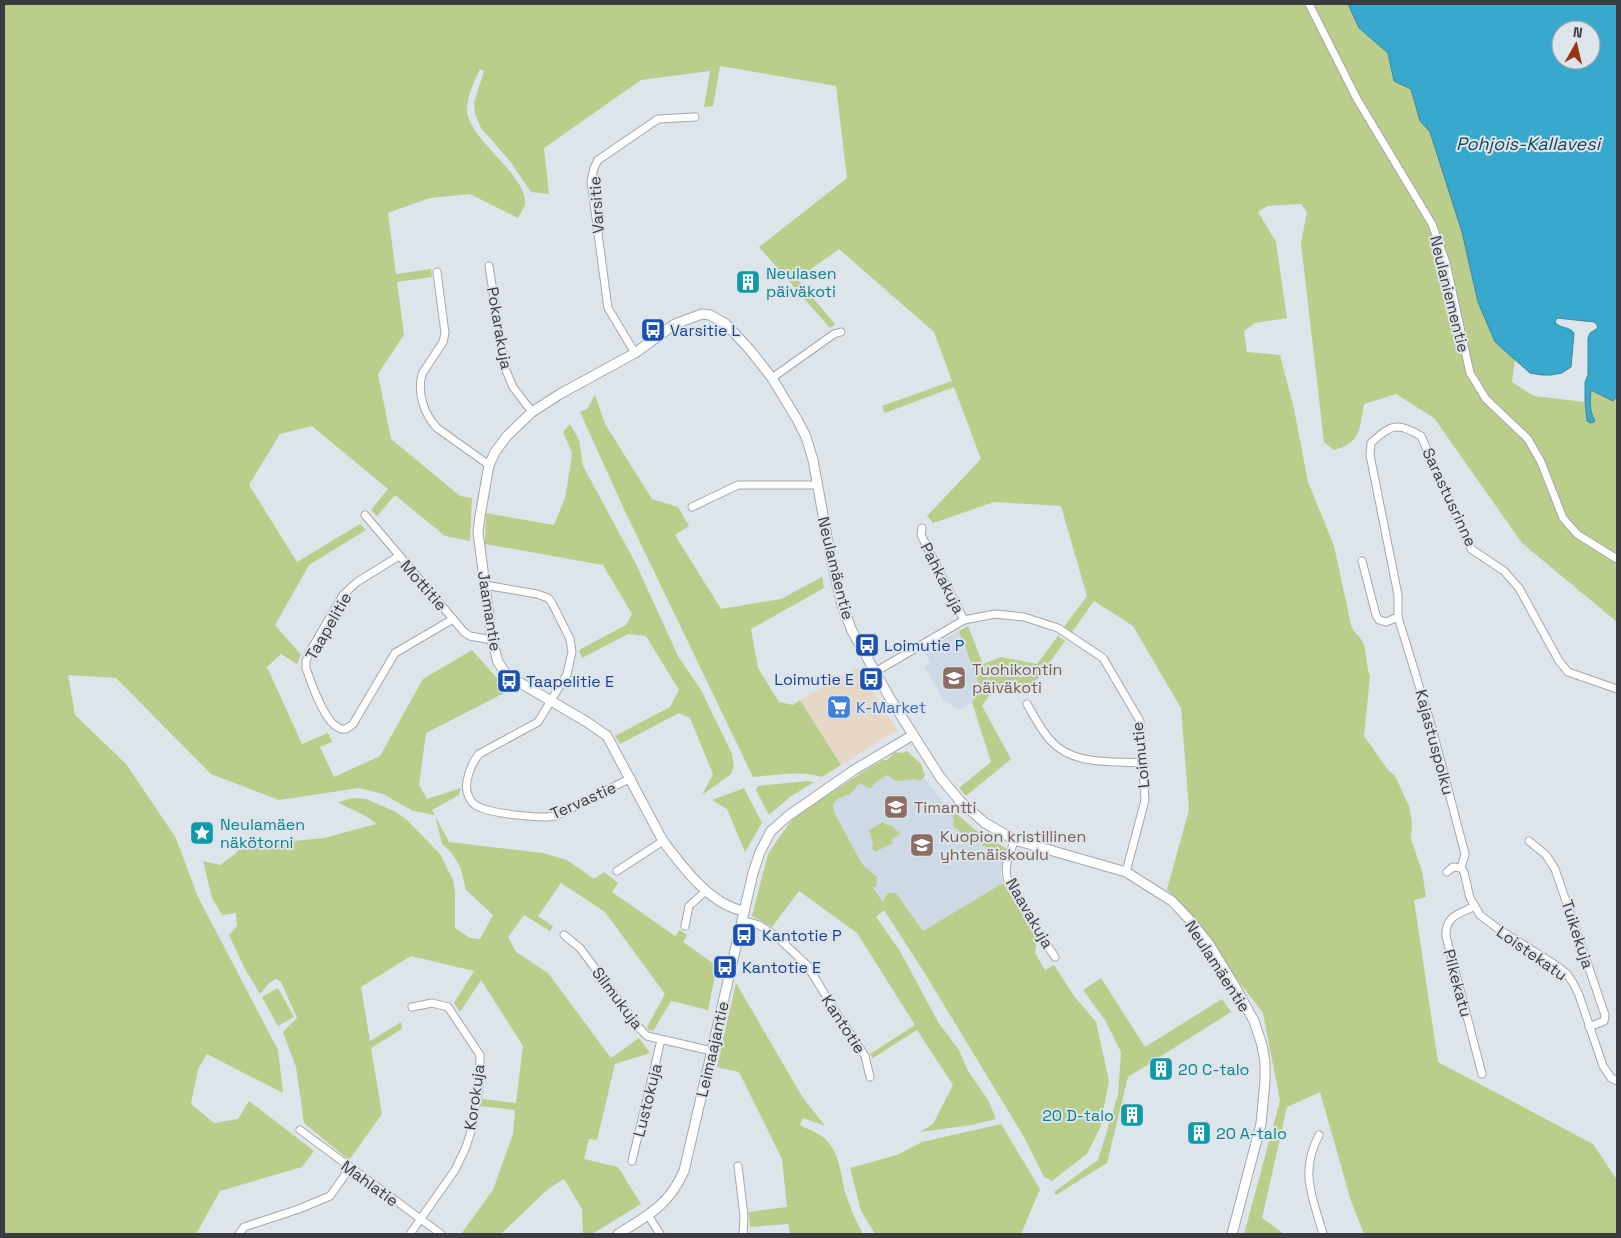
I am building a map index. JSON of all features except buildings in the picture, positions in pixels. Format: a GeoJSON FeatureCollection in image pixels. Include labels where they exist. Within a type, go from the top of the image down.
{"type":"FeatureCollection","features":[{"type":"Feature","properties":{"kind":"street","name":"Neulaniementie"},"geometry":{"type":"LineString","coordinates":[[1309,4],[1357,99],[1432,224],[1446,263],[1470,373],[1486,399],[1528,439],[1541,462],[1563,518],[1577,534],[1617,559]]}},
{"type":"Feature","properties":{"kind":"street","name":"Varsitie"},"geometry":{"type":"LineString","coordinates":[[635,353],[612,318],[608,308],[591,181],[594,168],[598,160],[658,119],[695,116]]}},
{"type":"Feature","properties":{"kind":"street","name":"Pokarakuja"},"geometry":{"type":"LineString","coordinates":[[489,266],[505,368],[513,387],[532,412]]}},
{"type":"Feature","properties":{"kind":"street"},"geometry":{"type":"LineString","coordinates":[[437,272],[445,333],[443,342],[422,374],[422,403],[430,421],[437,428],[489,466]]}},
{"type":"Feature","properties":{"kind":"street","name":"Jaamantie"},"geometry":{"type":"LineString","coordinates":[[702,314],[675,324],[635,353],[560,394],[532,412],[507,436],[495,452],[489,466],[478,532],[492,640],[496,657],[504,671],[517,681],[587,722],[607,736],[663,841],[706,891],[722,904],[743,916]]}},
{"type":"Feature","properties":{"kind":"street","name":"Neulamäentie"},"geometry":{"type":"LineString","coordinates":[[702,314],[710,315],[726,324],[750,350],[772,378],[798,421],[806,437],[813,460],[816,484],[842,604],[852,631],[912,735],[940,777],[960,801],[986,823],[1015,840],[1126,872],[1172,901],[1208,944],[1233,984],[1254,1021],[1262,1045],[1266,1081],[1261,1124],[1232,1234]]}},
{"type":"Feature","properties":{"kind":"street"},"geometry":{"type":"LineString","coordinates":[[772,378],[834,334],[842,332]]}},
{"type":"Feature","properties":{"kind":"street","name":"Sarastusrinne"},"geometry":{"type":"LineString","coordinates":[[1398,618],[1398,595],[1370,455],[1371,443],[1388,428],[1406,427],[1422,436],[1471,549],[1504,571],[1519,588],[1559,662],[1568,672],[1617,689]]}},
{"type":"Feature","properties":{"kind":"street"},"geometry":{"type":"LineString","coordinates":[[692,507],[738,485],[816,484]]}},
{"type":"Feature","properties":{"kind":"street","name":"Mottitie"},"geometry":{"type":"LineString","coordinates":[[366,516],[464,632],[470,636],[492,640]]}},
{"type":"Feature","properties":{"kind":"street","name":"Pahkakuja"},"geometry":{"type":"LineString","coordinates":[[922,532],[964,620]]}},
{"type":"Feature","properties":{"kind":"street","name":"Taapelitie"},"geometry":{"type":"LineString","coordinates":[[399,556],[356,582],[343,594],[309,653],[306,668],[330,722],[340,728],[346,728],[353,724],[395,653],[453,619]]}},
{"type":"Feature","properties":{"kind":"street"},"geometry":{"type":"LineString","coordinates":[[1362,561],[1378,620],[1386,622],[1398,618]]}},
{"type":"Feature","properties":{"kind":"street"},"geometry":{"type":"LineString","coordinates":[[485,585],[537,594],[548,598],[552,603],[570,639],[572,652],[567,674],[550,700]]}},
{"type":"Feature","properties":{"kind":"street","name":"Loimutie"},"geometry":{"type":"LineString","coordinates":[[875,672],[964,620],[995,614],[1024,617],[1058,628],[1102,658],[1140,721],[1145,800],[1126,872]]}},
{"type":"Feature","properties":{"kind":"street","name":"Kajastuspolku"},"geometry":{"type":"LineString","coordinates":[[1398,618],[1432,728],[1465,854],[1461,868]]}},
{"type":"Feature","properties":{"kind":"street","name":"Tervastie"},"geometry":{"type":"LineString","coordinates":[[550,700],[538,722],[480,754],[474,760],[470,768],[466,790],[477,807],[504,813],[547,817],[556,816],[631,778]]}},
{"type":"Feature","properties":{"kind":"street"},"geometry":{"type":"LineString","coordinates":[[1027,704],[1049,739],[1067,755],[1083,760],[1142,763]]}},
{"type":"Feature","properties":{"kind":"street","name":"Leimaajantie"},"geometry":{"type":"LineString","coordinates":[[618,1234],[662,1206],[678,1185],[684,1171],[753,873],[760,852],[771,831],[788,816],[854,770],[912,735]]}},
{"type":"Feature","properties":{"kind":"street","name":"Naavakuja"},"geometry":{"type":"LineString","coordinates":[[1015,840],[1008,862],[1006,875],[1008,881],[1055,957]]}},
{"type":"Feature","properties":{"kind":"street"},"geometry":{"type":"LineString","coordinates":[[617,871],[663,841]]}},
{"type":"Feature","properties":{"kind":"street","name":"Tuikekuja"},"geometry":{"type":"LineString","coordinates":[[1530,841],[1546,855],[1555,869],[1605,1015],[1604,1020],[1590,1027]]}},
{"type":"Feature","properties":{"kind":"street"},"geometry":{"type":"LineString","coordinates":[[1447,872],[1453,868],[1461,868]]}},
{"type":"Feature","properties":{"kind":"street","name":"Loistekatu"},"geometry":{"type":"LineString","coordinates":[[1461,868],[1464,872],[1470,898],[1480,915],[1567,974],[1580,995],[1606,1073],[1611,1078],[1617,1080]]}},
{"type":"Feature","properties":{"kind":"street"},"geometry":{"type":"LineString","coordinates":[[685,926],[689,906],[706,891]]}},
{"type":"Feature","properties":{"kind":"street","name":"Pilkekatu"},"geometry":{"type":"LineString","coordinates":[[1474,906],[1448,921],[1446,936],[1482,1074]]}},
{"type":"Feature","properties":{"kind":"street","name":"Kantotie"},"geometry":{"type":"LineString","coordinates":[[743,916],[776,936],[807,965],[865,1056],[870,1077]]}},
{"type":"Feature","properties":{"kind":"street","name":"Silmukuja"},"geometry":{"type":"LineString","coordinates":[[564,935],[580,948],[647,1036],[712,1051]]}},
{"type":"Feature","properties":{"kind":"street","name":"Korokuja"},"geometry":{"type":"LineString","coordinates":[[410,1234],[455,1170],[466,1147],[472,1128],[479,1088],[480,1055],[448,1007],[432,1003],[412,1008]]}},
{"type":"Feature","properties":{"kind":"street","name":"Lustokuja"},"geometry":{"type":"LineString","coordinates":[[632,1161],[661,1040]]}},
{"type":"Feature","properties":{"kind":"street","name":"Mahlatie"},"geometry":{"type":"LineString","coordinates":[[300,1130],[441,1234]]}},
{"type":"Feature","properties":{"kind":"street"},"geometry":{"type":"LineString","coordinates":[[1319,1135],[1313,1146],[1308,1180],[1323,1234]]}},
{"type":"Feature","properties":{"kind":"street"},"geometry":{"type":"LineString","coordinates":[[738,1166],[744,1216],[743,1234]]}},
{"type":"Feature","properties":{"kind":"street"},"geometry":{"type":"LineString","coordinates":[[239,1234],[244,1227],[330,1196],[350,1168]]}},
{"type":"Feature","properties":{"kind":"street"},"geometry":{"type":"LineString","coordinates":[[648,1215],[660,1234]]}},
{"type":"Feature","properties":{"kind":"shaded area","name":"Tuohikontin päiväkoti"},"geometry":{"type":"Polygon","coordinates":[[[959,631],[981,689],[972,702],[959,710],[944,700],[924,667],[931,663],[923,651],[959,631]]]}},
{"type":"Feature","properties":{"kind":"shaded area"},"geometry":{"type":"Polygon","coordinates":[[[858,668],[897,730],[841,765],[800,700],[858,668]]]}},
{"type":"Feature","properties":{"kind":"shaded area","name":"Kuopion kristillinen yhtenäiskoulu"},"geometry":{"type":"Polygon","coordinates":[[[880,763],[921,774],[945,804],[974,830],[1006,849],[1000,874],[1003,883],[923,931],[896,893],[887,893],[883,902],[871,886],[821,800],[880,763]]]}},
{"type":"Feature","properties":{"kind":"green space"},"geometry":{"type":"Polygon","coordinates":[[[4,4],[1348,4],[1359,28],[1388,53],[1394,81],[1411,89],[1420,121],[1430,132],[1462,232],[1478,302],[1495,342],[1515,360],[1512,382],[1534,396],[1585,402],[1587,421],[1590,423],[1594,422],[1590,405],[1591,389],[1617,367],[1617,622],[1522,543],[1434,418],[1396,394],[1364,404],[1358,433],[1350,443],[1334,450],[1324,442],[1301,243],[1307,212],[1301,204],[1267,206],[1258,212],[1276,242],[1287,318],[1255,323],[1244,331],[1247,352],[1280,355],[1294,409],[1308,482],[1334,546],[1351,625],[1363,642],[1365,649],[1370,676],[1364,736],[1388,770],[1395,776],[1409,806],[1412,823],[1411,839],[1422,871],[1426,897],[1414,900],[1438,1062],[1593,1144],[1617,1180],[1617,1234],[1364,1234],[1351,1201],[1320,1092],[1287,1107],[1262,1218],[1284,1234],[1244,1234],[1280,1101],[1263,1013],[1167,889],[1189,810],[1181,708],[1133,626],[1094,601],[1072,632],[1064,627],[1087,596],[1061,506],[994,502],[933,523],[927,516],[981,459],[954,387],[885,413],[882,406],[952,381],[934,332],[839,249],[797,279],[835,324],[830,328],[759,247],[847,178],[836,86],[720,66],[713,106],[704,107],[710,71],[641,80],[544,148],[549,194],[531,192],[510,161],[481,128],[475,114],[474,103],[484,71],[480,69],[471,89],[467,110],[470,121],[477,133],[518,182],[524,193],[525,204],[518,218],[470,194],[430,198],[388,213],[396,274],[431,269],[432,277],[397,282],[404,335],[378,374],[391,439],[460,496],[472,498],[470,541],[445,536],[395,495],[377,516],[371,510],[388,489],[312,426],[280,434],[249,485],[297,562],[360,524],[366,530],[309,565],[275,625],[301,655],[297,664],[281,654],[267,667],[302,744],[328,733],[332,742],[320,747],[334,777],[380,756],[423,679],[472,650],[496,677],[514,688],[426,733],[419,785],[427,799],[461,788],[459,795],[432,810],[435,815],[413,811],[383,794],[359,788],[279,800],[211,774],[116,678],[68,675],[75,715],[126,764],[176,838],[197,895],[278,1050],[283,1093],[207,1054],[198,1069],[191,1104],[214,1123],[238,1119],[249,1101],[314,1151],[302,1167],[220,1191],[196,1234],[4,1234],[4,4]]]}},
{"type":"Feature","properties":{"kind":"green space"},"geometry":{"type":"Polygon","coordinates":[[[595,395],[605,424],[652,499],[678,507],[689,526],[675,535],[721,609],[781,599],[822,577],[824,588],[751,629],[758,668],[779,702],[793,705],[800,700],[841,765],[822,777],[797,773],[753,777],[623,507],[580,412],[587,409],[595,395]]]}},
{"type":"Feature","properties":{"kind":"green space"},"geometry":{"type":"Polygon","coordinates":[[[570,424],[579,440],[583,466],[636,564],[678,656],[701,690],[732,754],[734,766],[731,774],[702,795],[713,774],[690,718],[679,713],[620,744],[615,736],[670,707],[679,690],[646,636],[628,634],[582,658],[579,650],[626,625],[632,614],[603,565],[485,544],[486,513],[554,525],[565,498],[571,462],[572,453],[563,432],[570,424]]]}},
{"type":"Feature","properties":{"kind":"green space"},"geometry":{"type":"Polygon","coordinates":[[[968,626],[983,664],[1001,657],[1037,664],[1058,636],[1065,641],[1028,692],[993,690],[982,706],[1011,759],[966,796],[959,788],[991,762],[972,702],[981,689],[959,631],[968,626]]]}},
{"type":"Feature","properties":{"kind":"green space"},"geometry":{"type":"Polygon","coordinates":[[[907,751],[921,764],[925,776],[920,781],[915,779],[896,781],[887,775],[876,782],[870,789],[860,783],[850,794],[837,799],[833,805],[834,812],[862,864],[877,877],[876,887],[872,887],[883,902],[887,893],[896,893],[923,931],[1003,883],[1037,939],[1035,953],[1045,970],[1054,965],[1074,996],[1096,1022],[1109,1081],[1100,1128],[1087,1154],[1052,1181],[1044,1177],[1024,1137],[884,910],[876,917],[900,951],[938,1022],[959,1050],[968,1071],[988,1100],[996,1119],[971,1125],[920,1132],[933,1124],[953,1085],[917,1030],[873,1058],[870,1054],[915,1025],[857,933],[799,891],[772,927],[752,916],[768,854],[795,816],[874,765],[887,760],[895,752],[902,753],[907,751]]]}},
{"type":"Feature","properties":{"kind":"green space"},"geometry":{"type":"Polygon","coordinates":[[[814,782],[790,797],[769,815],[756,790],[758,786],[814,782]]]}},
{"type":"Feature","properties":{"kind":"green space"},"geometry":{"type":"Polygon","coordinates":[[[744,788],[762,823],[745,852],[727,809],[712,800],[744,788]]]}},
{"type":"Feature","properties":{"kind":"green space"},"geometry":{"type":"Polygon","coordinates":[[[353,798],[366,799],[396,812],[407,820],[440,854],[453,880],[455,928],[470,938],[480,939],[493,915],[466,890],[460,866],[451,852],[442,844],[435,816],[449,842],[543,853],[567,860],[594,879],[604,872],[618,883],[612,892],[675,936],[680,930],[687,935],[683,942],[717,966],[708,1010],[671,1001],[653,1031],[647,1027],[665,994],[605,912],[561,883],[538,916],[553,926],[550,931],[524,915],[508,937],[516,952],[548,973],[611,1058],[639,1038],[650,1053],[615,1064],[597,1140],[589,1139],[584,1159],[618,1167],[641,1204],[592,1234],[583,1234],[582,1209],[564,1179],[548,1189],[501,1234],[461,1234],[493,1190],[513,1134],[515,1110],[481,1106],[482,1099],[516,1103],[523,1046],[481,980],[460,1012],[454,1003],[474,971],[411,956],[361,987],[370,1041],[401,1022],[402,1029],[371,1048],[382,1114],[349,1160],[304,1123],[296,1067],[283,1032],[297,1018],[281,982],[276,979],[269,983],[260,994],[245,969],[229,935],[237,926],[236,913],[222,915],[212,898],[203,861],[220,865],[235,854],[245,843],[259,840],[283,842],[324,838],[376,824],[368,817],[338,802],[353,798]]]}},
{"type":"Feature","properties":{"kind":"green space"},"geometry":{"type":"Polygon","coordinates":[[[956,813],[974,829],[1007,849],[1006,852],[1002,855],[979,843],[970,845],[962,837],[962,833],[953,826],[954,819],[952,816],[956,813]]]}},
{"type":"Feature","properties":{"kind":"green space"},"geometry":{"type":"Polygon","coordinates":[[[883,822],[886,825],[892,826],[896,831],[898,830],[900,834],[891,840],[893,843],[875,852],[872,848],[873,844],[869,830],[883,822]]]}},
{"type":"Feature","properties":{"kind":"green space"},"geometry":{"type":"Polygon","coordinates":[[[1101,978],[1145,1047],[1222,999],[1231,1012],[1128,1077],[1107,1163],[1056,1195],[1054,1192],[1098,1160],[1118,1095],[1121,1052],[1105,1020],[1083,990],[1101,978]]]}},
{"type":"Feature","properties":{"kind":"green space"},"geometry":{"type":"Polygon","coordinates":[[[736,983],[803,1098],[825,1126],[803,1118],[800,1125],[824,1138],[834,1150],[846,1195],[863,1234],[790,1234],[788,1224],[750,1227],[749,1212],[787,1207],[782,1159],[739,1072],[717,1067],[736,983]]]}},
{"type":"Feature","properties":{"kind":"green space"},"geometry":{"type":"Polygon","coordinates":[[[278,988],[294,1017],[278,1026],[262,997],[278,988]]]}},
{"type":"Feature","properties":{"kind":"green space"},"geometry":{"type":"Polygon","coordinates":[[[1001,1124],[1040,1189],[1021,1234],[875,1234],[861,1211],[850,1168],[897,1155],[922,1142],[1001,1124]]]}},
{"type":"Feature","properties":{"kind":"water","name":"Pohjois-Kallavesi"},"geometry":{"type":"Polygon","coordinates":[[[1348,4],[1617,4],[1617,396],[1613,401],[1591,390],[1590,406],[1594,422],[1590,423],[1587,421],[1585,382],[1588,375],[1588,338],[1590,333],[1598,328],[1597,325],[1594,322],[1557,318],[1555,322],[1559,326],[1570,329],[1574,333],[1571,367],[1562,373],[1551,375],[1530,373],[1495,342],[1478,302],[1462,232],[1430,132],[1420,121],[1411,89],[1394,81],[1388,53],[1359,28],[1348,4]]]}},
{"type":"Feature","properties":{"kind":"place","name":"Neulasen päiväkoti"},"geometry":{"type":"Point","coordinates":[748,282]}},
{"type":"Feature","properties":{"kind":"place","name":"Varsitie L"},"geometry":{"type":"Point","coordinates":[653,330]}},
{"type":"Feature","properties":{"kind":"place","name":"Loimutie P"},"geometry":{"type":"Point","coordinates":[867,645]}},
{"type":"Feature","properties":{"kind":"place","name":"Tuohikontin päiväkoti"},"geometry":{"type":"Point","coordinates":[954,678]}},
{"type":"Feature","properties":{"kind":"place","name":"Loimutie E"},"geometry":{"type":"Point","coordinates":[871,679]}},
{"type":"Feature","properties":{"kind":"place","name":"Taapelitie E"},"geometry":{"type":"Point","coordinates":[509,681]}},
{"type":"Feature","properties":{"kind":"place","name":"K-Market"},"geometry":{"type":"Point","coordinates":[839,707]}},
{"type":"Feature","properties":{"kind":"place","name":"Timantti"},"geometry":{"type":"Point","coordinates":[896,807]}},
{"type":"Feature","properties":{"kind":"place","name":"Neulamäen näkötorni"},"geometry":{"type":"Point","coordinates":[202,833]}},
{"type":"Feature","properties":{"kind":"place","name":"Kuopion kristillinen yhtenäiskoulu"},"geometry":{"type":"Point","coordinates":[922,845]}},
{"type":"Feature","properties":{"kind":"place","name":"Kantotie P"},"geometry":{"type":"Point","coordinates":[744,935]}},
{"type":"Feature","properties":{"kind":"place","name":"Kantotie E"},"geometry":{"type":"Point","coordinates":[725,967]}},
{"type":"Feature","properties":{"kind":"place","name":"20 C-talo"},"geometry":{"type":"Point","coordinates":[1161,1069]}},
{"type":"Feature","properties":{"kind":"place","name":"20 D-talo"},"geometry":{"type":"Point","coordinates":[1132,1115]}},
{"type":"Feature","properties":{"kind":"place","name":"20 A-talo"},"geometry":{"type":"Point","coordinates":[1199,1133]}}]}
